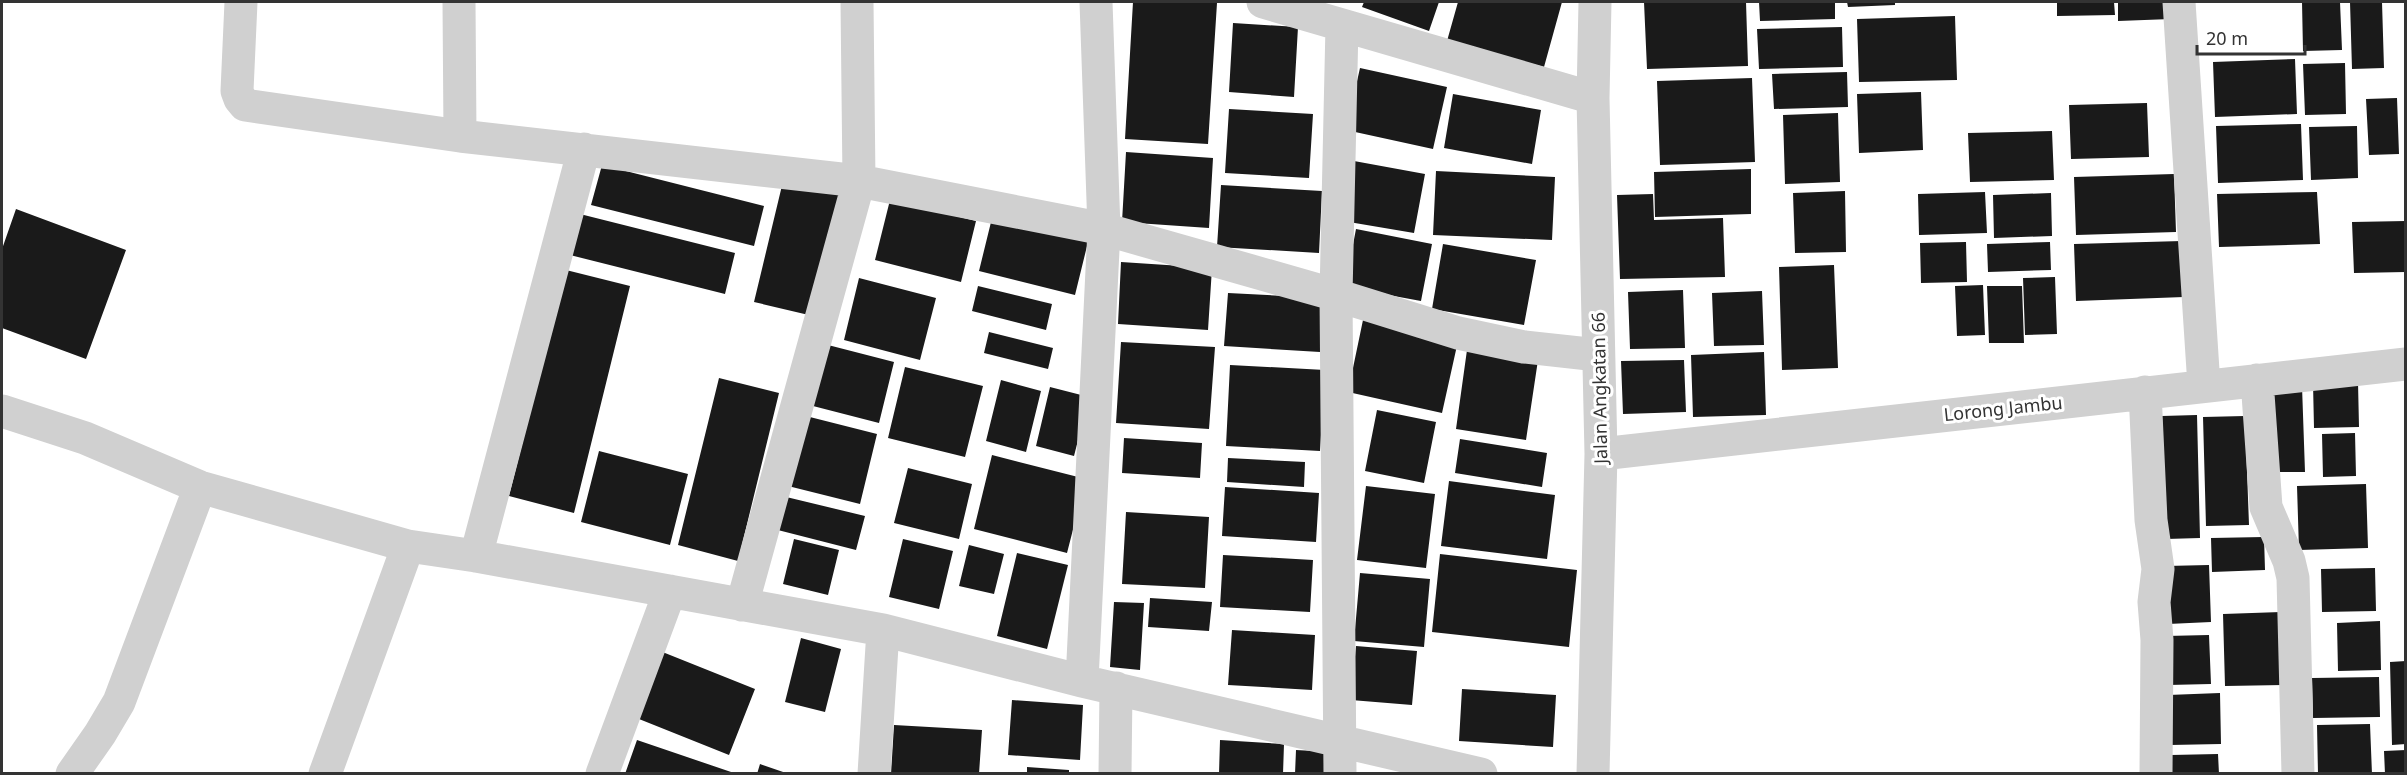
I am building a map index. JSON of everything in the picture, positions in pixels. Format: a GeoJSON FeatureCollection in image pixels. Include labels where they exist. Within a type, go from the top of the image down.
{"type":"FeatureCollection","features":[{"type":"Feature","properties":{"kind":"street"},"geometry":{"type":"LineString","coordinates":[[241,2],[237,91],[245,105],[460,136],[859,181],[1104,229],[1336,295],[1458,333],[1524,347],[1598,355]]}},
{"type":"Feature","properties":{"kind":"street"},"geometry":{"type":"LineString","coordinates":[[459,2],[460,136]]}},
{"type":"Feature","properties":{"kind":"street"},"geometry":{"type":"LineString","coordinates":[[742,605],[859,181],[856,2]]}},
{"type":"Feature","properties":{"kind":"street"},"geometry":{"type":"LineString","coordinates":[[1082,681],[1104,229],[1096,2]]}},
{"type":"Feature","properties":{"kind":"street"},"geometry":{"type":"LineString","coordinates":[[1263,2],[1593,98]]}},
{"type":"Feature","properties":{"kind":"street","name":"Jalan Angkatan 66"},"geometry":{"type":"LineString","coordinates":[[1593,774],[1601,454],[1593,98],[1595,2]]}},
{"type":"Feature","properties":{"kind":"street"},"geometry":{"type":"LineString","coordinates":[[2179,2],[2204,386]]}},
{"type":"Feature","properties":{"kind":"street"},"geometry":{"type":"LineString","coordinates":[[1340,774],[1336,295],[1342,25]]}},
{"type":"Feature","properties":{"kind":"street"},"geometry":{"type":"LineString","coordinates":[[476,556],[584,149]]}},
{"type":"Feature","properties":{"kind":"street","name":"Lorong Jambu"},"geometry":{"type":"LineString","coordinates":[[1601,454],[2406,364]]}},
{"type":"Feature","properties":{"kind":"street"},"geometry":{"type":"LineString","coordinates":[[2257,380],[2266,507],[2289,561],[2293,578],[2298,774]]}},
{"type":"Feature","properties":{"kind":"street"},"geometry":{"type":"LineString","coordinates":[[2145,392],[2151,520],[2158,569],[2154,602],[2157,640],[2156,774]]}},
{"type":"Feature","properties":{"kind":"street"},"geometry":{"type":"LineString","coordinates":[[2,411],[84,438],[200,487],[408,546],[476,556],[883,630],[1082,681],[1480,774]]}},
{"type":"Feature","properties":{"kind":"street"},"geometry":{"type":"LineString","coordinates":[[72,774],[119,702],[200,487]]}},
{"type":"Feature","properties":{"kind":"street"},"geometry":{"type":"LineString","coordinates":[[326,774],[408,546]]}},
{"type":"Feature","properties":{"kind":"street"},"geometry":{"type":"LineString","coordinates":[[602,774],[670,591]]}},
{"type":"Feature","properties":{"kind":"street"},"geometry":{"type":"LineString","coordinates":[[874,774],[883,630]]}},
{"type":"Feature","properties":{"kind":"street"},"geometry":{"type":"LineString","coordinates":[[1115,774],[1116,688]]}},
{"type":"Feature","properties":{"kind":"building"},"geometry":{"type":"Polygon","coordinates":[[[1133,2],[1217,3],[1208,144],[1125,139],[1133,2]]]}},
{"type":"Feature","properties":{"kind":"building"},"geometry":{"type":"Polygon","coordinates":[[[1364,2],[1439,2],[1429,31],[1362,7],[1364,2]]]}},
{"type":"Feature","properties":{"kind":"building"},"geometry":{"type":"Polygon","coordinates":[[[1458,2],[1562,2],[1544,67],[1447,41],[1458,2]]]}},
{"type":"Feature","properties":{"kind":"building"},"geometry":{"type":"Polygon","coordinates":[[[1644,2],[1746,2],[1748,66],[1647,69],[1644,2]]]}},
{"type":"Feature","properties":{"kind":"building"},"geometry":{"type":"Polygon","coordinates":[[[1759,2],[1835,2],[1835,19],[1760,21],[1759,2]]]}},
{"type":"Feature","properties":{"kind":"building"},"geometry":{"type":"Polygon","coordinates":[[[1847,2],[1895,2],[1895,5],[1848,7],[1847,2]]]}},
{"type":"Feature","properties":{"kind":"building"},"geometry":{"type":"Polygon","coordinates":[[[2057,2],[2114,2],[2115,15],[2057,16],[2057,2]]]}},
{"type":"Feature","properties":{"kind":"building"},"geometry":{"type":"Polygon","coordinates":[[[2118,2],[2170,2],[2171,19],[2118,21],[2118,2]]]}},
{"type":"Feature","properties":{"kind":"building"},"geometry":{"type":"Polygon","coordinates":[[[2302,2],[2340,2],[2342,50],[2303,51],[2302,2]]]}},
{"type":"Feature","properties":{"kind":"building"},"geometry":{"type":"Polygon","coordinates":[[[2350,2],[2382,2],[2384,68],[2352,69],[2350,2]]]}},
{"type":"Feature","properties":{"kind":"building"},"geometry":{"type":"Polygon","coordinates":[[[1955,16],[1957,80],[1859,82],[1857,19],[1955,16]]]}},
{"type":"Feature","properties":{"kind":"building"},"geometry":{"type":"Polygon","coordinates":[[[1233,23],[1298,27],[1294,97],[1229,92],[1233,23]]]}},
{"type":"Feature","properties":{"kind":"building"},"geometry":{"type":"Polygon","coordinates":[[[1842,27],[1843,67],[1759,69],[1757,29],[1842,27]]]}},
{"type":"Feature","properties":{"kind":"building"},"geometry":{"type":"Polygon","coordinates":[[[2295,59],[2297,114],[2215,117],[2213,62],[2295,59]]]}},
{"type":"Feature","properties":{"kind":"building"},"geometry":{"type":"Polygon","coordinates":[[[2345,63],[2346,114],[2305,115],[2303,64],[2345,63]]]}},
{"type":"Feature","properties":{"kind":"building"},"geometry":{"type":"Polygon","coordinates":[[[1360,68],[1447,87],[1433,149],[1346,130],[1360,68]]]}},
{"type":"Feature","properties":{"kind":"building"},"geometry":{"type":"Polygon","coordinates":[[[1847,72],[1848,107],[1774,109],[1772,74],[1847,72]]]}},
{"type":"Feature","properties":{"kind":"building"},"geometry":{"type":"Polygon","coordinates":[[[1752,78],[1755,162],[1660,165],[1657,81],[1752,78]]]}},
{"type":"Feature","properties":{"kind":"building"},"geometry":{"type":"Polygon","coordinates":[[[1921,92],[1923,150],[1859,153],[1857,94],[1921,92]]]}},
{"type":"Feature","properties":{"kind":"building"},"geometry":{"type":"Polygon","coordinates":[[[1453,94],[1541,110],[1532,164],[1444,148],[1453,94]]]}},
{"type":"Feature","properties":{"kind":"building"},"geometry":{"type":"Polygon","coordinates":[[[2397,98],[2399,154],[2369,155],[2366,99],[2397,98]]]}},
{"type":"Feature","properties":{"kind":"building"},"geometry":{"type":"Polygon","coordinates":[[[2147,103],[2149,157],[2071,159],[2069,105],[2147,103]]]}},
{"type":"Feature","properties":{"kind":"building"},"geometry":{"type":"Polygon","coordinates":[[[1229,109],[1313,114],[1309,178],[1225,173],[1229,109]]]}},
{"type":"Feature","properties":{"kind":"building"},"geometry":{"type":"Polygon","coordinates":[[[1838,113],[1840,182],[1785,184],[1783,115],[1838,113]]]}},
{"type":"Feature","properties":{"kind":"building"},"geometry":{"type":"Polygon","coordinates":[[[2301,124],[2303,180],[2218,183],[2216,126],[2301,124]]]}},
{"type":"Feature","properties":{"kind":"building"},"geometry":{"type":"Polygon","coordinates":[[[2357,126],[2358,178],[2311,180],[2309,127],[2357,126]]]}},
{"type":"Feature","properties":{"kind":"building"},"geometry":{"type":"Polygon","coordinates":[[[2052,131],[2054,180],[1970,182],[1968,133],[2052,131]]]}},
{"type":"Feature","properties":{"kind":"building"},"geometry":{"type":"Polygon","coordinates":[[[1126,152],[1213,158],[1209,228],[1122,222],[1126,152]]]}},
{"type":"Feature","properties":{"kind":"building"},"geometry":{"type":"Polygon","coordinates":[[[1354,161],[1425,174],[1414,233],[1343,221],[1354,161]]]}},
{"type":"Feature","properties":{"kind":"building"},"geometry":{"type":"Polygon","coordinates":[[[602,165],[764,206],[754,246],[591,205],[602,165]]]}},
{"type":"Feature","properties":{"kind":"building"},"geometry":{"type":"Polygon","coordinates":[[[1751,169],[1751,214],[1655,217],[1654,172],[1751,169]]]}},
{"type":"Feature","properties":{"kind":"building"},"geometry":{"type":"Polygon","coordinates":[[[1436,171],[1555,177],[1552,240],[1433,235],[1436,171]]]}},
{"type":"Feature","properties":{"kind":"building"},"geometry":{"type":"Polygon","coordinates":[[[785,173],[844,188],[813,316],[754,302],[785,173]]]}},
{"type":"Feature","properties":{"kind":"building"},"geometry":{"type":"Polygon","coordinates":[[[2174,174],[2176,232],[2076,235],[2074,177],[2174,174]]]}},
{"type":"Feature","properties":{"kind":"building"},"geometry":{"type":"Polygon","coordinates":[[[1221,185],[1322,191],[1319,253],[1217,247],[1221,185]]]}},
{"type":"Feature","properties":{"kind":"building"},"geometry":{"type":"Polygon","coordinates":[[[1845,191],[1846,252],[1795,253],[1793,193],[1845,191]]]}},
{"type":"Feature","properties":{"kind":"building"},"geometry":{"type":"Polygon","coordinates":[[[1985,192],[1987,233],[1919,235],[1918,194],[1985,192]]]}},
{"type":"Feature","properties":{"kind":"building"},"geometry":{"type":"Polygon","coordinates":[[[2317,192],[2320,244],[2219,247],[2217,194],[2317,192]]]}},
{"type":"Feature","properties":{"kind":"building"},"geometry":{"type":"Polygon","coordinates":[[[2051,193],[2052,236],[1994,238],[1993,195],[2051,193]]]}},
{"type":"Feature","properties":{"kind":"building"},"geometry":{"type":"Polygon","coordinates":[[[1653,194],[1654,220],[1723,218],[1725,277],[1620,279],[1617,195],[1653,194]]]}},
{"type":"Feature","properties":{"kind":"building"},"geometry":{"type":"Polygon","coordinates":[[[890,200],[976,221],[961,282],[875,260],[890,200]]]}},
{"type":"Feature","properties":{"kind":"building"},"geometry":{"type":"Polygon","coordinates":[[[16,209],[126,250],[86,359],[2,328],[2,249],[16,209]]]}},
{"type":"Feature","properties":{"kind":"building"},"geometry":{"type":"Polygon","coordinates":[[[576,213],[735,253],[725,294],[566,254],[576,213]]]}},
{"type":"Feature","properties":{"kind":"building"},"geometry":{"type":"Polygon","coordinates":[[[992,218],[1088,242],[1075,295],[979,271],[992,218]]]}},
{"type":"Feature","properties":{"kind":"building"},"geometry":{"type":"Polygon","coordinates":[[[2406,221],[2406,272],[2354,273],[2352,222],[2406,221]]]}},
{"type":"Feature","properties":{"kind":"building"},"geometry":{"type":"Polygon","coordinates":[[[1356,229],[1432,244],[1421,301],[1345,287],[1356,229]]]}},
{"type":"Feature","properties":{"kind":"building"},"geometry":{"type":"Polygon","coordinates":[[[2182,241],[2184,297],[2076,301],[2074,244],[2182,241]]]}},
{"type":"Feature","properties":{"kind":"building"},"geometry":{"type":"Polygon","coordinates":[[[1966,242],[1967,282],[1921,283],[1920,243],[1966,242]]]}},
{"type":"Feature","properties":{"kind":"building"},"geometry":{"type":"Polygon","coordinates":[[[2050,242],[2051,270],[1988,272],[1987,244],[2050,242]]]}},
{"type":"Feature","properties":{"kind":"building"},"geometry":{"type":"Polygon","coordinates":[[[1443,244],[1536,260],[1524,325],[1432,309],[1443,244]]]}},
{"type":"Feature","properties":{"kind":"building"},"geometry":{"type":"Polygon","coordinates":[[[1121,262],[1212,268],[1208,330],[1118,324],[1121,262]]]}},
{"type":"Feature","properties":{"kind":"building"},"geometry":{"type":"Polygon","coordinates":[[[1834,265],[1838,368],[1782,370],[1779,267],[1834,265]]]}},
{"type":"Feature","properties":{"kind":"building"},"geometry":{"type":"Polygon","coordinates":[[[566,270],[630,286],[574,513],[509,496],[566,270]]]}},
{"type":"Feature","properties":{"kind":"building"},"geometry":{"type":"Polygon","coordinates":[[[2055,277],[2057,334],[2025,335],[2023,278],[2055,277]]]}},
{"type":"Feature","properties":{"kind":"building"},"geometry":{"type":"Polygon","coordinates":[[[859,278],[936,298],[920,360],[844,340],[859,278]]]}},
{"type":"Feature","properties":{"kind":"building"},"geometry":{"type":"Polygon","coordinates":[[[1983,285],[1985,335],[1957,336],[1955,286],[1983,285]]]}},
{"type":"Feature","properties":{"kind":"building"},"geometry":{"type":"Polygon","coordinates":[[[978,286],[1052,304],[1046,330],[972,311],[978,286]]]}},
{"type":"Feature","properties":{"kind":"building"},"geometry":{"type":"Polygon","coordinates":[[[1987,286],[2022,286],[2024,343],[1989,343],[1987,286]]]}},
{"type":"Feature","properties":{"kind":"building"},"geometry":{"type":"Polygon","coordinates":[[[1683,290],[1685,348],[1630,349],[1628,292],[1683,290]]]}},
{"type":"Feature","properties":{"kind":"building"},"geometry":{"type":"Polygon","coordinates":[[[1762,291],[1764,345],[1714,346],[1712,293],[1762,291]]]}},
{"type":"Feature","properties":{"kind":"building"},"geometry":{"type":"Polygon","coordinates":[[[1228,293],[1324,298],[1320,352],[1224,346],[1228,293]]]}},
{"type":"Feature","properties":{"kind":"building"},"geometry":{"type":"Polygon","coordinates":[[[1363,320],[1458,341],[1442,413],[1348,392],[1363,320]]]}},
{"type":"Feature","properties":{"kind":"building"},"geometry":{"type":"Polygon","coordinates":[[[989,332],[1053,348],[1048,369],[984,353],[989,332]]]}},
{"type":"Feature","properties":{"kind":"building"},"geometry":{"type":"Polygon","coordinates":[[[1121,342],[1215,347],[1209,429],[1116,423],[1121,342]]]}},
{"type":"Feature","properties":{"kind":"building"},"geometry":{"type":"Polygon","coordinates":[[[828,345],[894,362],[879,423],[813,406],[828,345]]]}},
{"type":"Feature","properties":{"kind":"building"},"geometry":{"type":"Polygon","coordinates":[[[1467,350],[1538,360],[1526,440],[1456,429],[1467,350]]]}},
{"type":"Feature","properties":{"kind":"building"},"geometry":{"type":"Polygon","coordinates":[[[1764,352],[1766,415],[1693,417],[1691,355],[1764,352]]]}},
{"type":"Feature","properties":{"kind":"building"},"geometry":{"type":"Polygon","coordinates":[[[1684,360],[1686,412],[1623,414],[1621,361],[1684,360]]]}},
{"type":"Feature","properties":{"kind":"building"},"geometry":{"type":"Polygon","coordinates":[[[1230,365],[1325,370],[1320,451],[1226,446],[1230,365]]]}},
{"type":"Feature","properties":{"kind":"building"},"geometry":{"type":"Polygon","coordinates":[[[905,367],[983,386],[965,457],[888,438],[905,367]]]}},
{"type":"Feature","properties":{"kind":"building"},"geometry":{"type":"Polygon","coordinates":[[[719,378],[779,393],[738,561],[678,545],[719,378]]]}},
{"type":"Feature","properties":{"kind":"building"},"geometry":{"type":"Polygon","coordinates":[[[1001,380],[1041,391],[1026,452],[986,441],[1001,380]]]}},
{"type":"Feature","properties":{"kind":"building"},"geometry":{"type":"Polygon","coordinates":[[[2358,382],[2359,427],[2314,428],[2313,383],[2358,382]]]}},
{"type":"Feature","properties":{"kind":"building"},"geometry":{"type":"Polygon","coordinates":[[[2302,386],[2305,472],[2268,472],[2266,387],[2302,386]]]}},
{"type":"Feature","properties":{"kind":"building"},"geometry":{"type":"Polygon","coordinates":[[[1050,387],[1089,397],[1074,456],[1036,446],[1050,387]]]}},
{"type":"Feature","properties":{"kind":"building"},"geometry":{"type":"Polygon","coordinates":[[[1377,410],[1436,422],[1424,483],[1365,471],[1377,410]]]}},
{"type":"Feature","properties":{"kind":"building"},"geometry":{"type":"Polygon","coordinates":[[[798,414],[877,434],[860,504],[780,484],[798,414]]]}},
{"type":"Feature","properties":{"kind":"building"},"geometry":{"type":"Polygon","coordinates":[[[2197,415],[2200,538],[2166,539],[2162,416],[2197,415]]]}},
{"type":"Feature","properties":{"kind":"building"},"geometry":{"type":"Polygon","coordinates":[[[2245,416],[2249,525],[2206,526],[2203,417],[2245,416]]]}},
{"type":"Feature","properties":{"kind":"building"},"geometry":{"type":"Polygon","coordinates":[[[2355,433],[2356,476],[2323,477],[2322,434],[2355,433]]]}},
{"type":"Feature","properties":{"kind":"building"},"geometry":{"type":"Polygon","coordinates":[[[1124,438],[1202,443],[1200,478],[1122,473],[1124,438]]]}},
{"type":"Feature","properties":{"kind":"building"},"geometry":{"type":"Polygon","coordinates":[[[1460,439],[1547,453],[1542,487],[1455,473],[1460,439]]]}},
{"type":"Feature","properties":{"kind":"building"},"geometry":{"type":"Polygon","coordinates":[[[599,451],[688,474],[670,545],[581,522],[599,451]]]}},
{"type":"Feature","properties":{"kind":"building"},"geometry":{"type":"Polygon","coordinates":[[[992,455],[1086,479],[1067,553],[974,529],[992,455]]]}},
{"type":"Feature","properties":{"kind":"building"},"geometry":{"type":"Polygon","coordinates":[[[1228,458],[1305,462],[1304,487],[1227,482],[1228,458]]]}},
{"type":"Feature","properties":{"kind":"building"},"geometry":{"type":"Polygon","coordinates":[[[908,468],[972,484],[959,539],[894,523],[908,468]]]}},
{"type":"Feature","properties":{"kind":"building"},"geometry":{"type":"Polygon","coordinates":[[[1449,481],[1555,495],[1547,559],[1441,546],[1449,481]]]}},
{"type":"Feature","properties":{"kind":"building"},"geometry":{"type":"Polygon","coordinates":[[[2366,484],[2368,548],[2299,550],[2297,486],[2366,484]]]}},
{"type":"Feature","properties":{"kind":"building"},"geometry":{"type":"Polygon","coordinates":[[[1366,486],[1435,494],[1426,568],[1357,560],[1366,486]]]}},
{"type":"Feature","properties":{"kind":"building"},"geometry":{"type":"Polygon","coordinates":[[[1225,487],[1319,493],[1316,542],[1222,536],[1225,487]]]}},
{"type":"Feature","properties":{"kind":"building"},"geometry":{"type":"Polygon","coordinates":[[[778,495],[865,516],[856,550],[770,528],[778,495]]]}},
{"type":"Feature","properties":{"kind":"building"},"geometry":{"type":"Polygon","coordinates":[[[1126,512],[1209,517],[1205,588],[1122,584],[1126,512]]]}},
{"type":"Feature","properties":{"kind":"building"},"geometry":{"type":"Polygon","coordinates":[[[2264,537],[2265,570],[2212,572],[2211,538],[2264,537]]]}},
{"type":"Feature","properties":{"kind":"building"},"geometry":{"type":"Polygon","coordinates":[[[794,539],[839,550],[828,595],[783,584],[794,539]]]}},
{"type":"Feature","properties":{"kind":"building"},"geometry":{"type":"Polygon","coordinates":[[[903,539],[953,551],[939,609],[889,597],[903,539]]]}},
{"type":"Feature","properties":{"kind":"building"},"geometry":{"type":"Polygon","coordinates":[[[969,545],[1004,554],[994,594],[959,586],[969,545]]]}},
{"type":"Feature","properties":{"kind":"building"},"geometry":{"type":"Polygon","coordinates":[[[1017,553],[1068,565],[1047,649],[997,636],[1017,553]]]}},
{"type":"Feature","properties":{"kind":"building"},"geometry":{"type":"Polygon","coordinates":[[[1440,554],[1577,570],[1569,647],[1432,632],[1440,554]]]}},
{"type":"Feature","properties":{"kind":"building"},"geometry":{"type":"Polygon","coordinates":[[[1223,555],[1313,560],[1310,612],[1220,607],[1223,555]]]}},
{"type":"Feature","properties":{"kind":"building"},"geometry":{"type":"Polygon","coordinates":[[[2209,565],[2211,622],[2168,624],[2166,566],[2209,565]]]}},
{"type":"Feature","properties":{"kind":"building"},"geometry":{"type":"Polygon","coordinates":[[[2375,568],[2376,611],[2322,612],[2321,569],[2375,568]]]}},
{"type":"Feature","properties":{"kind":"building"},"geometry":{"type":"Polygon","coordinates":[[[1360,573],[1430,579],[1424,647],[1354,641],[1360,573]]]}},
{"type":"Feature","properties":{"kind":"building"},"geometry":{"type":"Polygon","coordinates":[[[1150,598],[1212,602],[1209,631],[1148,627],[1150,598]]]}},
{"type":"Feature","properties":{"kind":"building"},"geometry":{"type":"Polygon","coordinates":[[[1114,602],[1144,603],[1140,670],[1110,667],[1114,602]]]}},
{"type":"Feature","properties":{"kind":"building"},"geometry":{"type":"Polygon","coordinates":[[[2281,612],[2283,685],[2225,686],[2223,614],[2281,612]]]}},
{"type":"Feature","properties":{"kind":"building"},"geometry":{"type":"Polygon","coordinates":[[[2380,621],[2381,670],[2338,671],[2337,623],[2380,621]]]}},
{"type":"Feature","properties":{"kind":"building"},"geometry":{"type":"Polygon","coordinates":[[[1232,630],[1315,635],[1312,690],[1228,685],[1232,630]]]}},
{"type":"Feature","properties":{"kind":"building"},"geometry":{"type":"Polygon","coordinates":[[[2209,635],[2211,684],[2168,685],[2166,636],[2209,635]]]}},
{"type":"Feature","properties":{"kind":"building"},"geometry":{"type":"Polygon","coordinates":[[[801,638],[841,649],[825,712],[785,702],[801,638]]]}},
{"type":"Feature","properties":{"kind":"building"},"geometry":{"type":"Polygon","coordinates":[[[1356,646],[1417,651],[1412,705],[1351,700],[1356,646]]]}},
{"type":"Feature","properties":{"kind":"building"},"geometry":{"type":"Polygon","coordinates":[[[660,651],[755,689],[729,755],[634,717],[660,651]]]}},
{"type":"Feature","properties":{"kind":"building"},"geometry":{"type":"Polygon","coordinates":[[[2406,661],[2406,744],[2392,745],[2390,662],[2406,661]]]}},
{"type":"Feature","properties":{"kind":"building"},"geometry":{"type":"Polygon","coordinates":[[[2379,677],[2380,717],[2313,718],[2312,678],[2379,677]]]}},
{"type":"Feature","properties":{"kind":"building"},"geometry":{"type":"Polygon","coordinates":[[[1462,689],[1556,695],[1553,747],[1459,741],[1462,689]]]}},
{"type":"Feature","properties":{"kind":"building"},"geometry":{"type":"Polygon","coordinates":[[[2220,693],[2221,744],[2170,745],[2168,695],[2220,693]]]}},
{"type":"Feature","properties":{"kind":"building"},"geometry":{"type":"Polygon","coordinates":[[[1012,700],[1083,705],[1080,760],[1008,755],[1012,700]]]}},
{"type":"Feature","properties":{"kind":"building"},"geometry":{"type":"Polygon","coordinates":[[[2370,724],[2372,774],[2318,774],[2317,725],[2370,724]]]}},
{"type":"Feature","properties":{"kind":"building"},"geometry":{"type":"Polygon","coordinates":[[[894,725],[982,730],[979,774],[891,774],[894,725]]]}},
{"type":"Feature","properties":{"kind":"building"},"geometry":{"type":"Polygon","coordinates":[[[637,740],[734,773],[734,774],[625,774],[637,740]]]}},
{"type":"Feature","properties":{"kind":"building"},"geometry":{"type":"Polygon","coordinates":[[[1220,740],[1284,744],[1283,774],[1219,774],[1220,740]]]}},
{"type":"Feature","properties":{"kind":"building"},"geometry":{"type":"Polygon","coordinates":[[[1296,750],[1332,752],[1331,774],[1295,774],[1296,750]]]}},
{"type":"Feature","properties":{"kind":"building"},"geometry":{"type":"Polygon","coordinates":[[[2406,750],[2406,774],[2385,774],[2384,751],[2406,750]]]}},
{"type":"Feature","properties":{"kind":"building"},"geometry":{"type":"Polygon","coordinates":[[[2218,754],[2219,774],[2171,774],[2171,755],[2218,754]]]}},
{"type":"Feature","properties":{"kind":"building"},"geometry":{"type":"Polygon","coordinates":[[[760,764],[786,773],[786,774],[757,774],[760,764]]]}},
{"type":"Feature","properties":{"kind":"building"},"geometry":{"type":"Polygon","coordinates":[[[1027,767],[1069,770],[1069,774],[1027,774],[1027,767]]]}}]}
